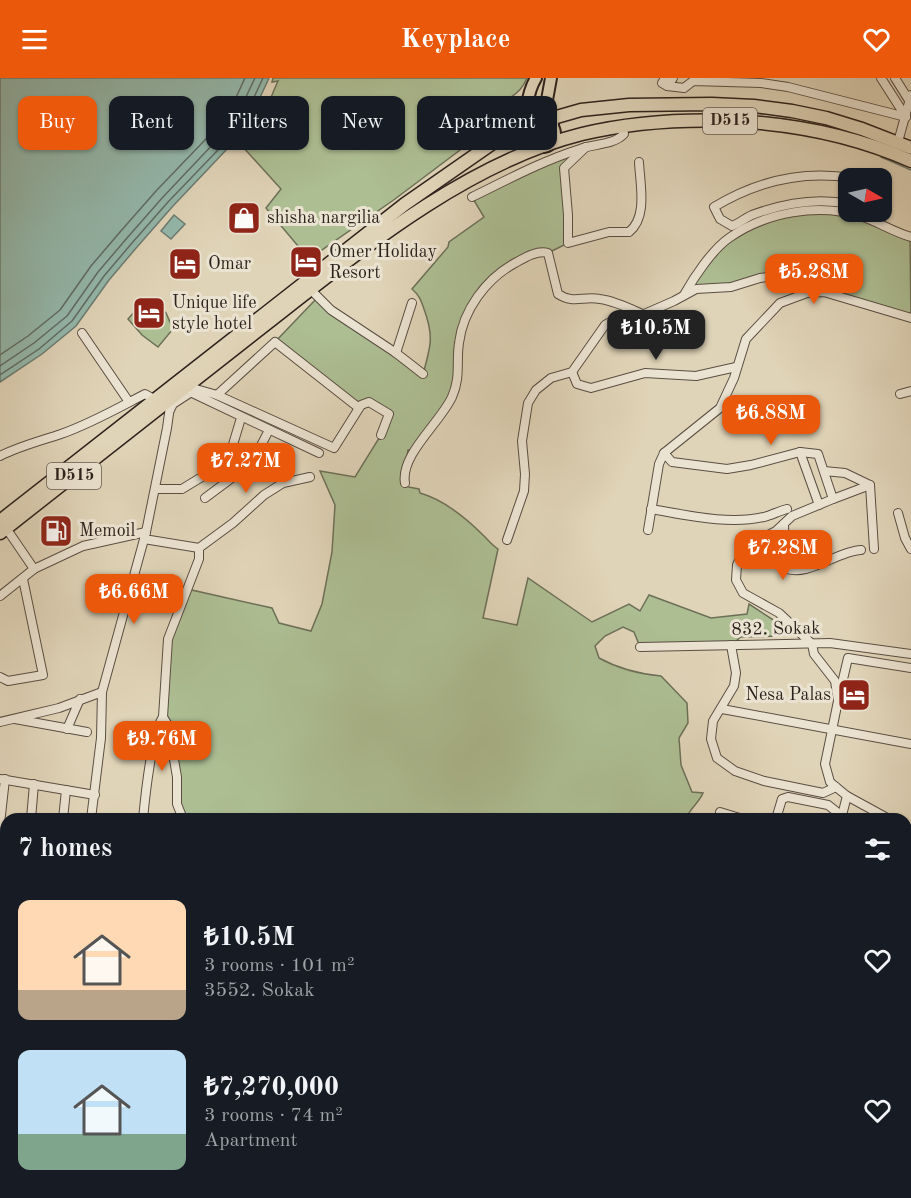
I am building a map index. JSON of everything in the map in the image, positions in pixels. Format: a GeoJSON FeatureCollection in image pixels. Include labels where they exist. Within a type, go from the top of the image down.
{"type":"FeatureCollection","features":[{"type":"Feature","properties":{"kind":"highway","name":"D515"},"geometry":{"type":"LineString","coordinates":[[557,119],[581,111],[629,105],[754,106],[825,118],[911,148]]}},
{"type":"Feature","properties":{"kind":"highway","name":"D515"},"geometry":{"type":"LineString","coordinates":[[557,143],[623,125],[672,121],[715,121],[791,126],[823,132],[863,143],[911,161]]}},
{"type":"Feature","properties":{"kind":"highway","name":"D515"},"geometry":{"type":"LineString","coordinates":[[2,527],[154,399],[405,204],[483,150]]}},
{"type":"Feature","properties":{"kind":"highway","name":"D515"},"geometry":{"type":"LineString","coordinates":[[2,527],[147,417],[170,405],[311,290],[398,226],[462,184],[509,160],[536,150]]}},
{"type":"Feature","properties":{"kind":"main road"},"geometry":{"type":"LineString","coordinates":[[530,96],[536,78]]}},
{"type":"Feature","properties":{"kind":"main road"},"geometry":{"type":"LineString","coordinates":[[548,96],[551,78]]}},
{"type":"Feature","properties":{"kind":"street"},"geometry":{"type":"LineString","coordinates":[[665,82],[673,78]]}},
{"type":"Feature","properties":{"kind":"street"},"geometry":{"type":"LineString","coordinates":[[880,78],[906,117]]}},
{"type":"Feature","properties":{"kind":"street"},"geometry":{"type":"LineString","coordinates":[[895,78],[910,99],[898,142]]}},
{"type":"Feature","properties":{"kind":"street"},"geometry":{"type":"LineString","coordinates":[[665,82],[684,88],[693,81],[766,81],[906,117]]}},
{"type":"Feature","properties":{"kind":"street"},"geometry":{"type":"LineString","coordinates":[[472,197],[551,158],[620,139],[624,135],[623,125]]}},
{"type":"Feature","properties":{"kind":"street"},"geometry":{"type":"LineString","coordinates":[[585,147],[564,168],[568,243],[609,232],[629,232],[636,226],[640,218],[639,162]]}},
{"type":"Feature","properties":{"kind":"street"},"geometry":{"type":"LineString","coordinates":[[838,177],[819,175],[786,178],[765,183],[741,192],[714,207],[720,219],[732,226],[770,208],[796,202],[838,203]]}},
{"type":"Feature","properties":{"kind":"street"},"geometry":{"type":"LineString","coordinates":[[683,296],[707,262],[728,239],[751,225],[781,214],[812,210],[838,212]]}},
{"type":"Feature","properties":{"kind":"street"},"geometry":{"type":"LineString","coordinates":[[875,222],[911,237]]}},
{"type":"Feature","properties":{"kind":"street"},"geometry":{"type":"LineString","coordinates":[[405,483],[407,463],[452,397],[459,370],[459,343],[473,303],[496,275],[513,264],[543,251],[548,253],[558,294],[568,301],[600,299],[623,305],[642,315]]}},
{"type":"Feature","properties":{"kind":"street"},"geometry":{"type":"LineString","coordinates":[[507,540],[524,491],[522,441],[528,403],[536,390],[551,378],[572,372],[605,325],[615,320],[642,315],[696,289],[731,287],[760,278],[781,275],[809,280],[814,288],[824,292],[911,318]]}},
{"type":"Feature","properties":{"kind":"street"},"geometry":{"type":"LineString","coordinates":[[648,531],[655,510],[659,464],[664,453],[720,408],[725,400],[746,339],[760,322],[780,303],[814,288]]}},
{"type":"Feature","properties":{"kind":"street"},"geometry":{"type":"LineString","coordinates":[[311,290],[331,310],[396,353],[423,374]]}},
{"type":"Feature","properties":{"kind":"street"},"geometry":{"type":"LineString","coordinates":[[396,353],[412,303]]}},
{"type":"Feature","properties":{"kind":"street"},"geometry":{"type":"LineString","coordinates":[[82,333],[129,402]]}},
{"type":"Feature","properties":{"kind":"street"},"geometry":{"type":"LineString","coordinates":[[217,395],[275,342],[359,408]]}},
{"type":"Feature","properties":{"kind":"street"},"geometry":{"type":"LineString","coordinates":[[572,372],[577,384],[591,388],[645,373],[696,376],[736,367]]}},
{"type":"Feature","properties":{"kind":"street"},"geometry":{"type":"LineString","coordinates":[[92,813],[101,738],[102,692],[145,535],[170,405],[196,389],[217,395],[334,448],[361,405],[369,402],[389,414],[381,435]]}},
{"type":"Feature","properties":{"kind":"street"},"geometry":{"type":"LineString","coordinates":[[900,394],[911,391]]}},
{"type":"Feature","properties":{"kind":"street"},"geometry":{"type":"LineString","coordinates":[[190,392],[319,453]]}},
{"type":"Feature","properties":{"kind":"street"},"geometry":{"type":"LineString","coordinates":[[0,456],[19,446],[84,425],[145,394],[154,399]]}},
{"type":"Feature","properties":{"kind":"street"},"geometry":{"type":"LineString","coordinates":[[147,417],[156,418],[167,428]]}},
{"type":"Feature","properties":{"kind":"street"},"geometry":{"type":"LineString","coordinates":[[154,489],[182,489],[228,461],[241,418]]}},
{"type":"Feature","properties":{"kind":"street"},"geometry":{"type":"LineString","coordinates":[[205,498],[252,463],[268,430]]}},
{"type":"Feature","properties":{"kind":"street"},"geometry":{"type":"LineString","coordinates":[[664,453],[672,462],[727,469],[800,452],[818,454],[833,499]]}},
{"type":"Feature","properties":{"kind":"street"},"geometry":{"type":"LineString","coordinates":[[800,452],[819,505]]}},
{"type":"Feature","properties":{"kind":"street"},"geometry":{"type":"LineString","coordinates":[[228,461],[239,473]]}},
{"type":"Feature","properties":{"kind":"street"},"geometry":{"type":"LineString","coordinates":[[824,471],[845,473],[870,485]]}},
{"type":"Feature","properties":{"kind":"street"},"geometry":{"type":"LineString","coordinates":[[0,596],[34,569],[83,546],[145,535],[199,548],[233,523],[264,495],[283,483],[310,477]]}},
{"type":"Feature","properties":{"kind":"street"},"geometry":{"type":"LineString","coordinates":[[838,700],[835,681],[814,654],[812,644],[779,613],[743,593],[736,580],[737,565],[747,546],[776,531],[792,516],[870,485]]}},
{"type":"Feature","properties":{"kind":"street"},"geometry":{"type":"LineString","coordinates":[[870,485],[874,549]]}},
{"type":"Feature","properties":{"kind":"street"},"geometry":{"type":"LineString","coordinates":[[655,510],[698,517],[736,519],[764,517],[787,509]]}},
{"type":"Feature","properties":{"kind":"street"},"geometry":{"type":"LineString","coordinates":[[898,513],[905,538],[911,549]]}},
{"type":"Feature","properties":{"kind":"street"},"geometry":{"type":"LineString","coordinates":[[784,524],[785,568],[790,571],[802,570],[843,553],[861,550]]}},
{"type":"Feature","properties":{"kind":"street"},"geometry":{"type":"LineString","coordinates":[[2,527],[34,569]]}},
{"type":"Feature","properties":{"kind":"street"},"geometry":{"type":"LineString","coordinates":[[144,813],[158,724],[163,717],[168,639],[199,559],[199,548]]}},
{"type":"Feature","properties":{"kind":"street"},"geometry":{"type":"LineString","coordinates":[[0,677],[8,681],[43,675],[23,579]]}},
{"type":"Feature","properties":{"kind":"street"},"geometry":{"type":"LineString","coordinates":[[732,645],[736,674],[734,686],[713,721],[711,739],[717,758],[735,771],[764,781],[823,793],[836,787]]}},
{"type":"Feature","properties":{"kind":"street","name":"832. Sokak"},"geometry":{"type":"LineString","coordinates":[[640,646],[848,645],[911,654]]}},
{"type":"Feature","properties":{"kind":"street"},"geometry":{"type":"LineString","coordinates":[[878,813],[847,796],[830,782],[825,764],[831,730],[848,658],[911,668]]}},
{"type":"Feature","properties":{"kind":"street"},"geometry":{"type":"LineString","coordinates":[[0,722],[59,708],[102,692]]}},
{"type":"Feature","properties":{"kind":"street"},"geometry":{"type":"LineString","coordinates":[[67,729],[80,699]]}},
{"type":"Feature","properties":{"kind":"street"},"geometry":{"type":"LineString","coordinates":[[722,709],[911,744]]}},
{"type":"Feature","properties":{"kind":"street"},"geometry":{"type":"LineString","coordinates":[[163,717],[168,725],[177,777],[177,804],[181,813]]}},
{"type":"Feature","properties":{"kind":"street"},"geometry":{"type":"LineString","coordinates":[[12,719],[87,732]]}},
{"type":"Feature","properties":{"kind":"street"},"geometry":{"type":"LineString","coordinates":[[0,813],[2,779],[94,795]]}},
{"type":"Feature","properties":{"kind":"street"},"geometry":{"type":"LineString","coordinates":[[32,813],[34,784]]}},
{"type":"Feature","properties":{"kind":"street"},"geometry":{"type":"LineString","coordinates":[[64,813],[66,790]]}},
{"type":"Feature","properties":{"kind":"street"},"geometry":{"type":"LineString","coordinates":[[842,813],[847,796]]}},
{"type":"Feature","properties":{"kind":"street"},"geometry":{"type":"LineString","coordinates":[[778,813],[782,799],[788,797],[828,806],[836,813]]}},
{"type":"Feature","properties":{"kind":"green space"},"geometry":{"type":"Polygon","coordinates":[[[273,78],[527,78],[512,96],[417,96],[417,150],[460,150],[309,259],[266,208],[281,189],[246,150],[309,150],[309,96],[272,96],[278,81],[272,82],[273,78]]]}},
{"type":"Feature","properties":{"kind":"green space"},"geometry":{"type":"Polygon","coordinates":[[[586,147],[564,168],[568,243],[548,253],[513,264],[479,294],[463,328],[452,397],[416,449],[408,450],[403,486],[419,489],[420,493],[455,510],[498,549],[483,618],[517,625],[528,578],[592,622],[629,604],[640,611],[649,595],[711,618],[747,614],[749,604],[781,625],[781,636],[741,637],[731,645],[640,647],[634,632],[623,627],[605,636],[595,646],[599,658],[607,662],[629,670],[661,676],[687,703],[688,723],[679,738],[681,765],[692,792],[703,793],[689,813],[180,813],[177,777],[163,717],[166,653],[187,589],[272,608],[279,623],[311,631],[322,604],[332,552],[335,505],[320,471],[355,477],[381,435],[389,414],[369,402],[359,408],[275,342],[318,297],[423,374],[430,334],[422,303],[412,289],[448,247],[449,242],[484,217],[472,197],[586,147]]]}},
{"type":"Feature","properties":{"kind":"green space"},"geometry":{"type":"Polygon","coordinates":[[[838,212],[838,222],[869,222],[910,237],[911,318],[824,292],[809,280],[781,275],[696,289],[691,283],[728,239],[781,214],[838,212]]]}},
{"type":"Feature","properties":{"kind":"green space"},"geometry":{"type":"Polygon","coordinates":[[[152,298],[166,313],[173,329],[158,347],[142,335],[128,319],[145,300],[148,303],[152,298]]]}},
{"type":"Feature","properties":{"kind":"water"},"geometry":{"type":"Polygon","coordinates":[[[0,78],[269,78],[261,96],[206,96],[206,150],[226,150],[137,247],[109,280],[76,326],[42,354],[0,382],[0,78]]]}},
{"type":"Feature","properties":{"kind":"water"},"geometry":{"type":"Polygon","coordinates":[[[174,215],[185,224],[171,239],[161,231],[174,215]]]}},
{"type":"Feature","properties":{"kind":"waterway"},"geometry":{"type":"LineString","coordinates":[[881,157],[911,170]]}},
{"type":"Feature","properties":{"kind":"place","name":"shisha nargilia"},"geometry":{"type":"Point","coordinates":[244,218]}},
{"type":"Feature","properties":{"kind":"place","name":"Omer Holiday Resort"},"geometry":{"type":"Point","coordinates":[306,262]}},
{"type":"Feature","properties":{"kind":"place","name":"Omar"},"geometry":{"type":"Point","coordinates":[185,264]}},
{"type":"Feature","properties":{"kind":"place","name":"Unique life style hotel"},"geometry":{"type":"Point","coordinates":[149,313]}},
{"type":"Feature","properties":{"kind":"place","name":"Memoil"},"geometry":{"type":"Point","coordinates":[56,531]}},
{"type":"Feature","properties":{"kind":"place","name":"Nesa Palas"},"geometry":{"type":"Point","coordinates":[854,695]}}]}
